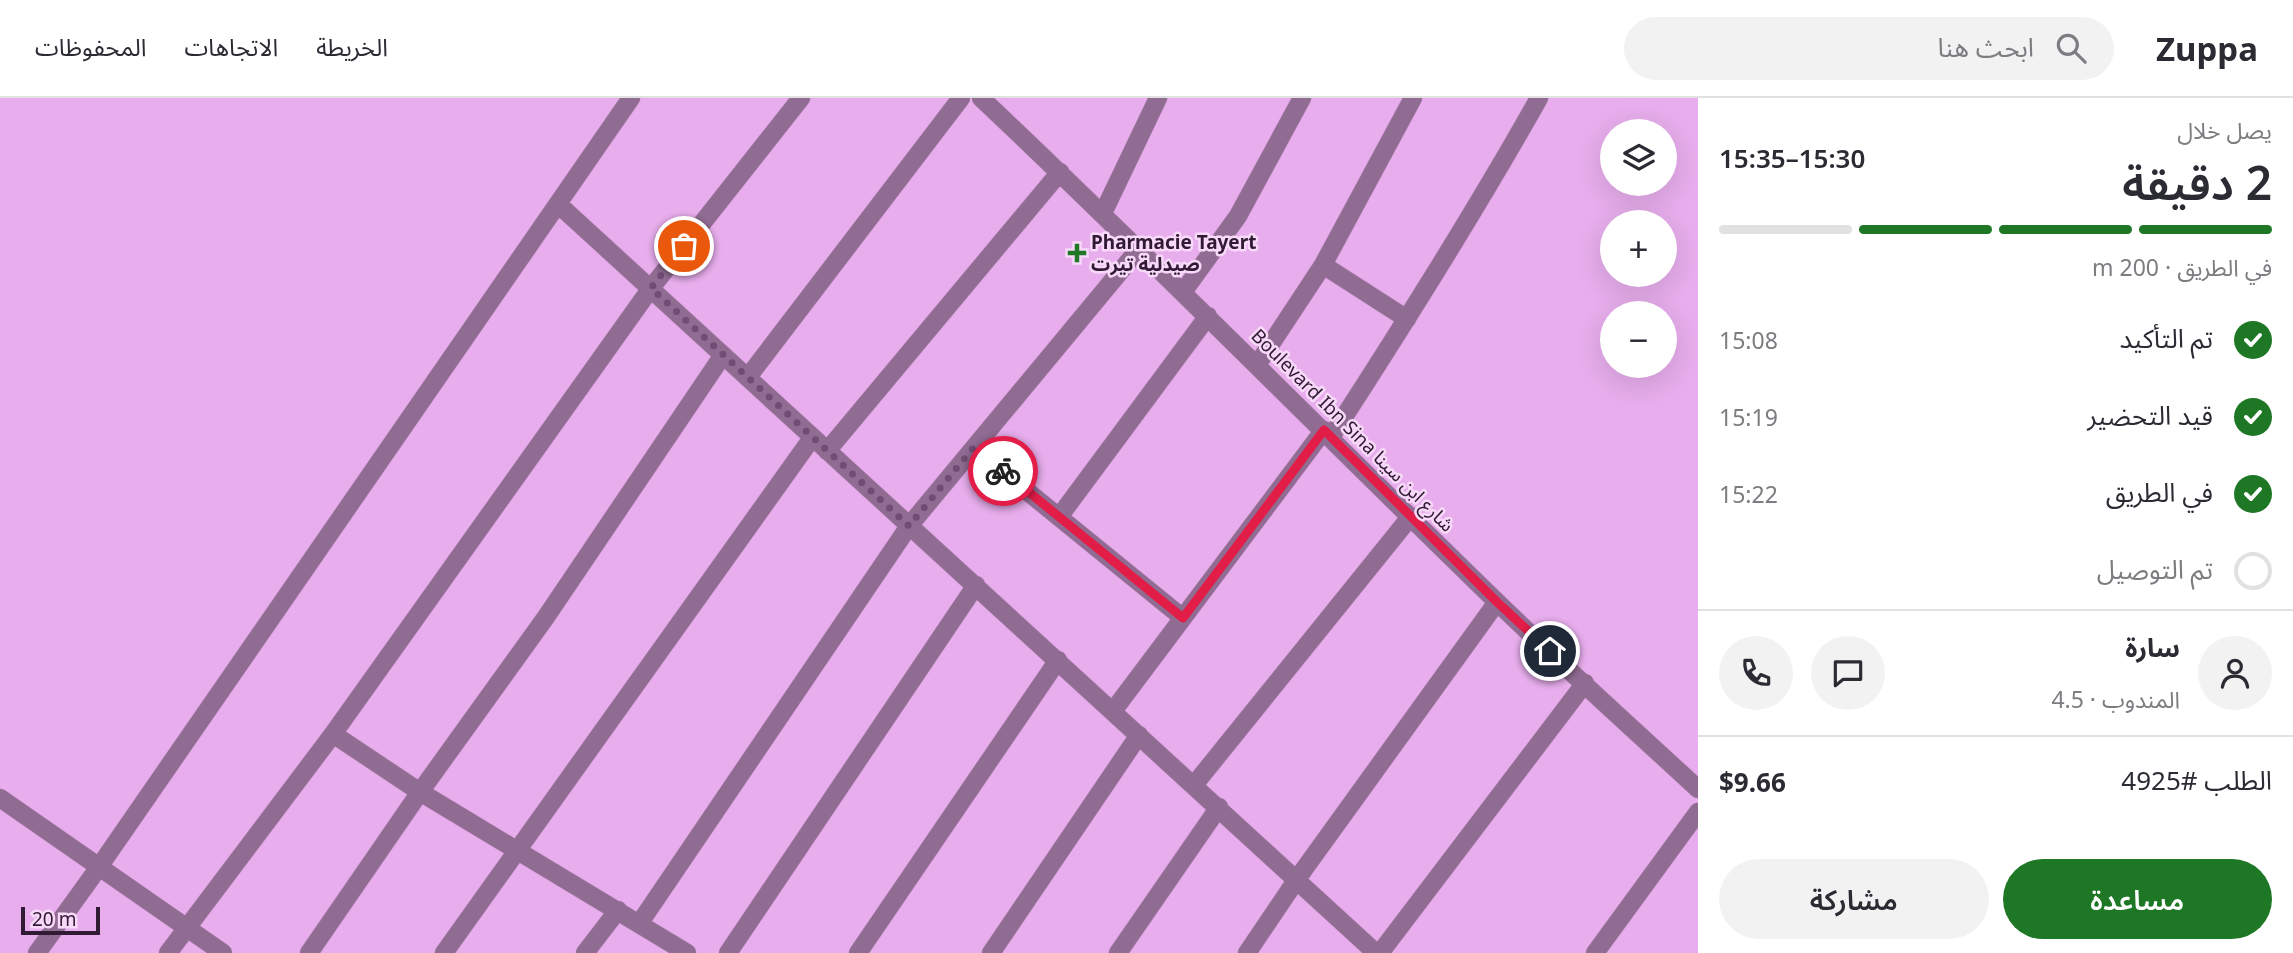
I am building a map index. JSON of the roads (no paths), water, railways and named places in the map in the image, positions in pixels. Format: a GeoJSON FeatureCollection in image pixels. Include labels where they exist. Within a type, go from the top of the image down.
{"type":"FeatureCollection","features":[{"type":"Feature","properties":{"kind":"street"},"geometry":{"type":"LineString","coordinates":[[37,953],[631,98]]}},
{"type":"Feature","properties":{"kind":"street"},"geometry":{"type":"LineString","coordinates":[[168,953],[333,734],[651,288],[802,98]]}},
{"type":"Feature","properties":{"kind":"street"},"geometry":{"type":"LineString","coordinates":[[748,377],[961,98]]}},
{"type":"Feature","properties":{"kind":"street","name":"Boulevard Ibn Sina شارع ابن سينا"},"geometry":{"type":"LineString","coordinates":[[981,98],[1103,213],[1497,602],[1698,789]]}},
{"type":"Feature","properties":{"kind":"street"},"geometry":{"type":"LineString","coordinates":[[1103,213],[1158,98]]}},
{"type":"Feature","properties":{"kind":"street"},"geometry":{"type":"LineString","coordinates":[[1183,292],[1238,216],[1302,98]]}},
{"type":"Feature","properties":{"kind":"street"},"geometry":{"type":"LineString","coordinates":[[1257,365],[1323,265],[1413,98]]}},
{"type":"Feature","properties":{"kind":"street"},"geometry":{"type":"LineString","coordinates":[[1113,711],[1327,434],[1407,319],[1539,98]]}},
{"type":"Feature","properties":{"kind":"street"},"geometry":{"type":"LineString","coordinates":[[827,451],[1060,172]]}},
{"type":"Feature","properties":{"kind":"street"},"geometry":{"type":"LineString","coordinates":[[558,204],[1378,953],[1585,683]]}},
{"type":"Feature","properties":{"kind":"street"},"geometry":{"type":"LineString","coordinates":[[639,924],[909,526],[1138,250]]}},
{"type":"Feature","properties":{"kind":"street"},"geometry":{"type":"LineString","coordinates":[[1323,265],[1407,319]]}},
{"type":"Feature","properties":{"kind":"street"},"geometry":{"type":"LineString","coordinates":[[1059,517],[1208,316]]}},
{"type":"Feature","properties":{"kind":"street"},"geometry":{"type":"LineString","coordinates":[[309,953],[546,617],[723,355]]}},
{"type":"Feature","properties":{"kind":"street"},"geometry":{"type":"LineString","coordinates":[[444,953],[812,438]]}},
{"type":"Feature","properties":{"kind":"street"},"geometry":{"type":"LineString","coordinates":[[974,447],[1183,618]]}},
{"type":"Feature","properties":{"kind":"street"},"geometry":{"type":"LineString","coordinates":[[1194,785],[1411,516]]}},
{"type":"Feature","properties":{"kind":"street"},"geometry":{"type":"LineString","coordinates":[[728,953],[976,585]]}},
{"type":"Feature","properties":{"kind":"street"},"geometry":{"type":"LineString","coordinates":[[1247,953],[1297,879],[1497,602]]}},
{"type":"Feature","properties":{"kind":"street"},"geometry":{"type":"LineString","coordinates":[[859,953],[1058,660]]}},
{"type":"Feature","properties":{"kind":"street"},"geometry":{"type":"LineString","coordinates":[[333,734],[420,792],[687,953]]}},
{"type":"Feature","properties":{"kind":"street"},"geometry":{"type":"LineString","coordinates":[[991,953],[1139,734]]}},
{"type":"Feature","properties":{"kind":"street"},"geometry":{"type":"LineString","coordinates":[[0,798],[223,953]]}},
{"type":"Feature","properties":{"kind":"street"},"geometry":{"type":"LineString","coordinates":[[1118,953],[1219,807]]}},
{"type":"Feature","properties":{"kind":"street"},"geometry":{"type":"LineString","coordinates":[[1595,953],[1698,812]]}},
{"type":"Feature","properties":{"kind":"street"},"geometry":{"type":"LineString","coordinates":[[585,953],[618,910]]}},
{"type":"Feature","properties":{"kind":"place","name":"Pharmacie Tayert صيدلية تيرت"},"geometry":{"type":"Point","coordinates":[1077,253]}}]}
